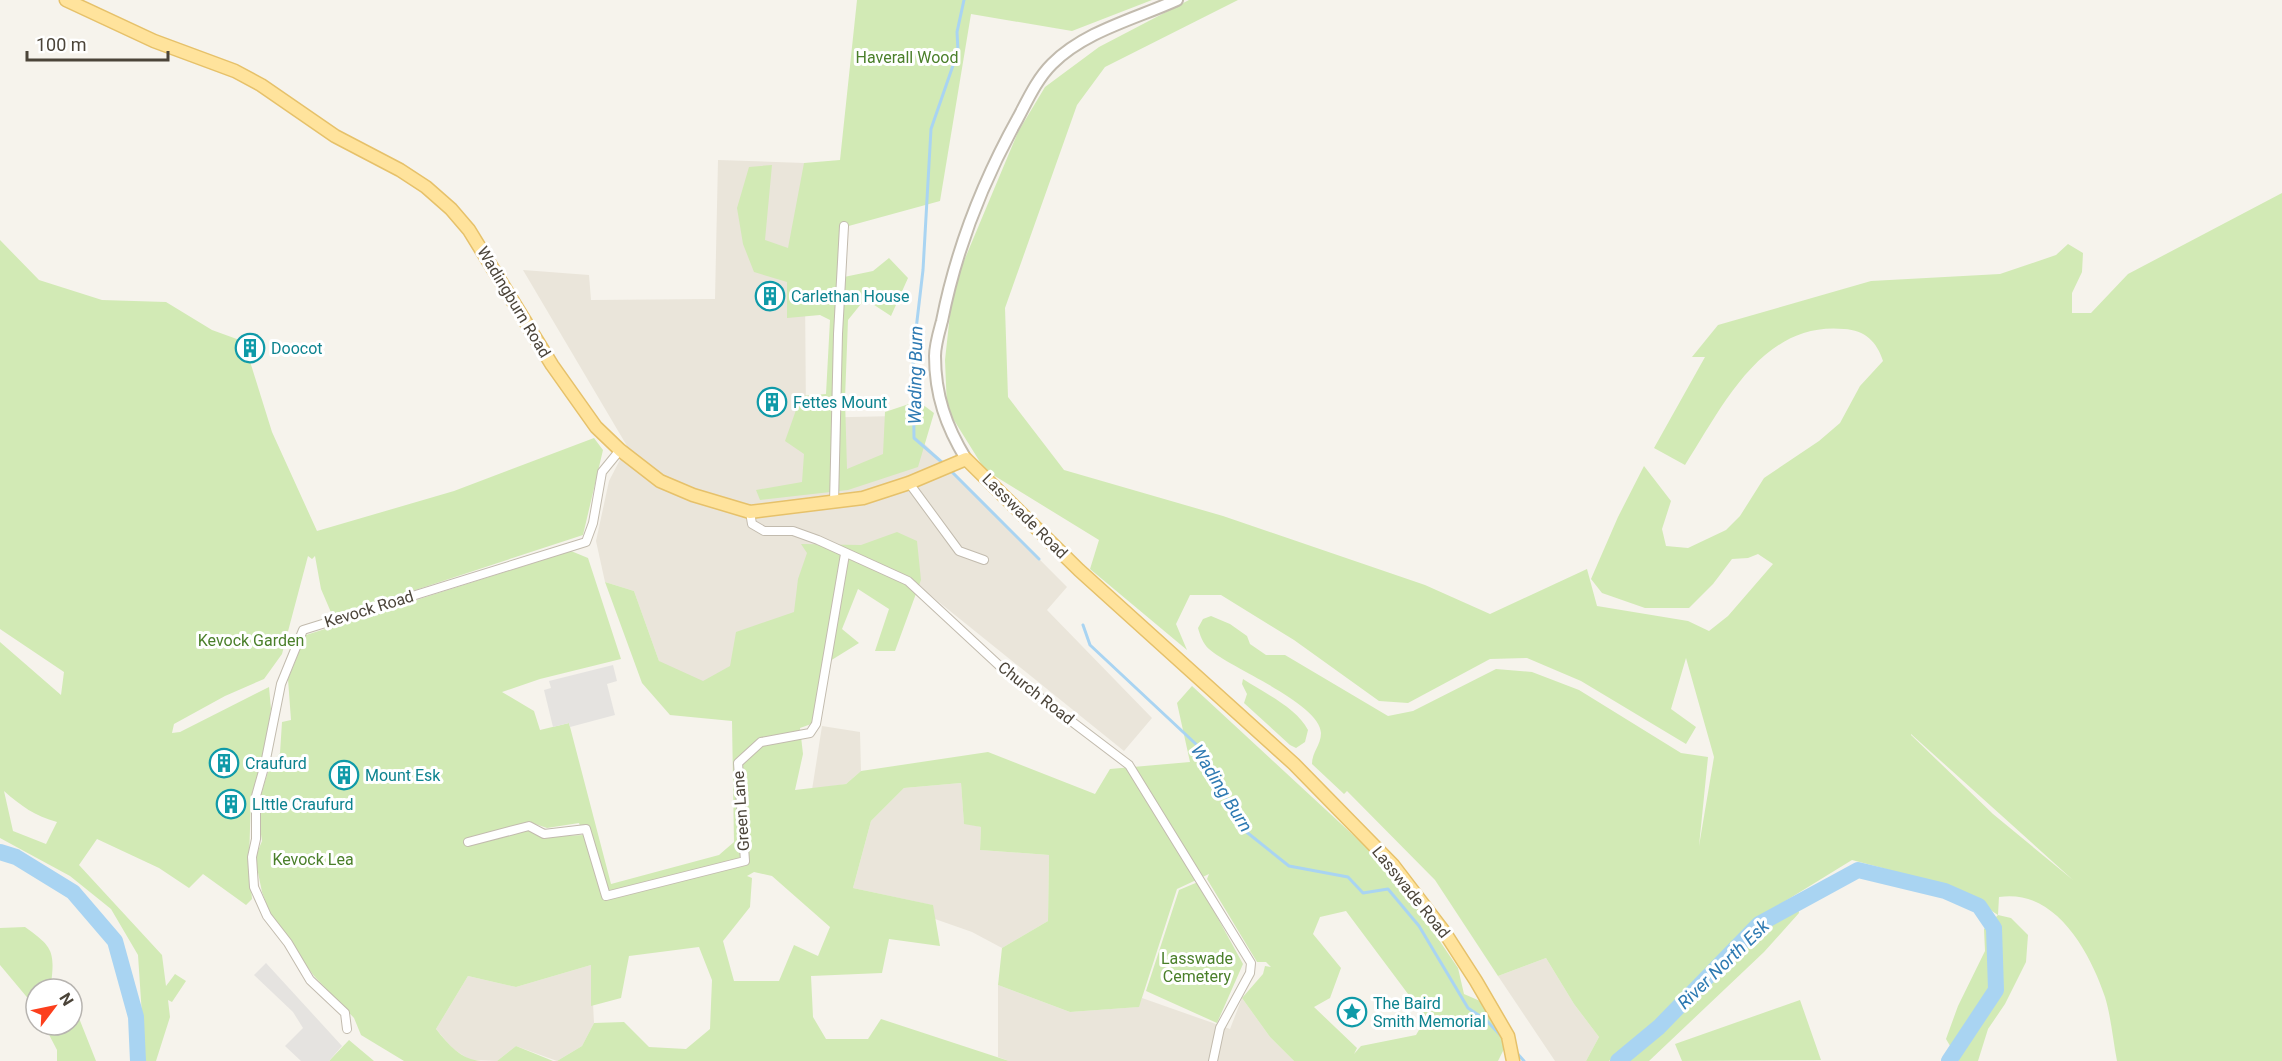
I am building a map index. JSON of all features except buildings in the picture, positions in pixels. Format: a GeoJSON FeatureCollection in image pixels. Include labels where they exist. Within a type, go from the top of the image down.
{"type":"FeatureCollection","features":[{"type":"Feature","properties":{"kind":"main road","name":"Wadingburn Road"},"geometry":{"type":"LineString","coordinates":[[66,0],[154,41],[235,71],[261,85],[335,136],[426,187],[469,230],[552,365],[596,427],[620,450],[660,481],[693,495],[750,512],[863,498],[909,483],[966,459]]}},
{"type":"Feature","properties":{"kind":"main road","name":"Lasswade Road"},"geometry":{"type":"LineString","coordinates":[[966,459],[1078,570],[1294,764],[1386,857],[1445,933],[1476,981],[1508,1036],[1514,1057]]}},
{"type":"Feature","properties":{"kind":"street","name":"Lasswade Road"},"geometry":{"type":"LineString","coordinates":[[966,459],[949,431],[939,402],[934,354],[952,269],[998,155],[1036,84],[1052,64],[1073,47],[1110,27],[1177,0]]}},
{"type":"Feature","properties":{"kind":"street"},"geometry":{"type":"LineString","coordinates":[[834,503],[838,334],[844,226]]}},
{"type":"Feature","properties":{"kind":"street","name":"Kevock Road"},"geometry":{"type":"LineString","coordinates":[[347,1029],[345,1013],[310,980],[288,943],[267,916],[254,887],[252,857],[256,839],[256,796],[266,764],[281,684],[303,630],[586,542],[593,523],[602,472],[620,450]]}},
{"type":"Feature","properties":{"kind":"street"},"geometry":{"type":"LineString","coordinates":[[909,483],[959,551],[984,560]]}},
{"type":"Feature","properties":{"kind":"street","name":"Church Road"},"geometry":{"type":"LineString","coordinates":[[750,512],[752,524],[764,531],[793,531],[908,581],[1004,669],[1129,765],[1165,827],[1201,880],[1251,963],[1250,973],[1220,1028],[1213,1061]]}},
{"type":"Feature","properties":{"kind":"street","name":"Green Lane"},"geometry":{"type":"LineString","coordinates":[[468,842],[529,826],[544,834],[586,829],[606,896],[745,861],[738,763],[761,742],[810,733],[816,724],[845,554]]}},
{"type":"Feature","properties":{"kind":"shaded area"},"geometry":{"type":"Polygon","coordinates":[[[718,160],[804,163],[806,418],[897,416],[1067,587],[1047,610],[1152,718],[1124,751],[873,549],[797,643],[699,708],[659,661],[634,591],[605,582],[596,541],[609,481],[627,446],[523,270],[589,275],[591,300],[715,299],[718,160]]]}},
{"type":"Feature","properties":{"kind":"shaded area"},"geometry":{"type":"Polygon","coordinates":[[[613,665],[617,681],[607,684],[615,715],[570,727],[569,723],[553,727],[544,690],[551,688],[549,681],[613,665]]]}},
{"type":"Feature","properties":{"kind":"shaded area"},"geometry":{"type":"Polygon","coordinates":[[[822,726],[860,732],[861,771],[846,784],[812,790],[822,726]]]}},
{"type":"Feature","properties":{"kind":"shaded area"},"geometry":{"type":"Polygon","coordinates":[[[961,783],[964,823],[981,827],[980,850],[1049,855],[1048,921],[1002,948],[972,932],[935,919],[932,905],[853,888],[871,821],[904,788],[961,783]]]}},
{"type":"Feature","properties":{"kind":"shaded area"},"geometry":{"type":"Polygon","coordinates":[[[1546,958],[1574,1004],[1599,1037],[1586,1061],[1555,1061],[1498,976],[1546,958]]]}},
{"type":"Feature","properties":{"kind":"shaded area"},"geometry":{"type":"Polygon","coordinates":[[[266,963],[342,1046],[329,1061],[301,1061],[285,1046],[303,1028],[293,1012],[254,975],[266,963]]]}},
{"type":"Feature","properties":{"kind":"shaded area"},"geometry":{"type":"Polygon","coordinates":[[[591,965],[594,1023],[582,1046],[557,1061],[516,1046],[497,1061],[470,1060],[452,1048],[436,1029],[468,976],[516,987],[591,965]]]}},
{"type":"Feature","properties":{"kind":"shaded area"},"geometry":{"type":"Polygon","coordinates":[[[998,985],[1070,1012],[1138,1007],[1142,998],[1230,1029],[1242,998],[1270,1037],[1294,1061],[1009,1061],[998,1057],[998,985]]]}},
{"type":"Feature","properties":{"kind":"green space","name":"Haverall Wood"},"geometry":{"type":"Polygon","coordinates":[[[857,0],[1152,0],[1072,31],[971,14],[940,201],[845,227],[844,277],[873,271],[889,258],[908,278],[891,316],[865,299],[848,320],[845,399],[847,469],[883,454],[885,412],[918,401],[934,413],[918,467],[848,490],[760,500],[756,490],[802,482],[804,454],[785,441],[801,396],[826,394],[830,320],[820,315],[787,318],[787,282],[754,272],[743,244],[737,208],[749,167],[772,165],[765,240],[788,248],[804,163],[840,160],[857,0]]]}},
{"type":"Feature","properties":{"kind":"green space"},"geometry":{"type":"Polygon","coordinates":[[[1189,0],[1238,0],[1105,67],[1077,105],[1005,308],[1008,397],[1064,470],[1223,516],[1425,585],[1490,614],[1587,569],[1597,606],[1688,621],[1709,631],[1728,616],[1773,564],[1758,554],[1748,558],[1732,559],[1713,584],[1689,608],[1645,608],[1602,593],[1591,579],[1618,517],[1644,466],[1671,501],[1662,529],[1666,546],[1688,548],[1726,530],[1740,516],[1764,478],[1819,441],[1840,423],[1860,386],[1883,361],[1869,338],[1851,330],[1815,330],[1790,339],[1768,353],[1748,372],[1730,394],[1685,465],[1654,448],[1705,357],[1692,357],[1718,325],[1871,281],[2000,274],[2056,255],[2068,244],[2083,253],[2082,272],[2072,293],[2072,313],[2091,313],[2128,274],[2282,193],[2282,1061],[2117,1061],[2107,1005],[2098,979],[2080,943],[2053,913],[2037,903],[2019,897],[1999,897],[1998,915],[1964,895],[1946,888],[1909,875],[1852,860],[1756,919],[1660,1018],[1609,1061],[1586,1061],[1599,1037],[1574,1004],[1546,958],[1498,976],[1435,880],[1347,791],[1344,794],[1312,764],[1321,737],[1317,722],[1291,698],[1209,649],[1203,642],[1198,628],[1203,619],[1211,616],[1230,624],[1247,636],[1250,644],[1266,655],[1285,655],[1388,716],[1413,711],[1496,669],[1532,672],[1579,690],[1681,753],[1708,757],[1699,846],[1714,757],[1686,658],[1671,709],[1696,727],[1686,744],[1581,681],[1527,658],[1490,659],[1408,703],[1379,701],[1294,640],[1221,595],[1190,595],[1176,624],[1187,650],[1090,569],[1099,540],[985,470],[947,409],[945,360],[953,287],[1018,132],[1045,87],[1099,47],[1189,0]],[[1911,734],[1993,814],[2073,880],[1911,734]]]}},
{"type":"Feature","properties":{"kind":"green space","name":"Kevock Garden"},"geometry":{"type":"Polygon","coordinates":[[[0,240],[39,280],[102,300],[166,302],[212,330],[256,346],[255,352],[248,355],[272,432],[317,531],[454,491],[594,438],[603,450],[583,535],[333,617],[321,589],[315,556],[312,559],[308,556],[282,654],[264,679],[225,696],[174,724],[172,733],[180,732],[269,687],[271,709],[262,764],[251,796],[249,861],[252,899],[246,905],[203,874],[189,888],[159,868],[97,839],[79,865],[162,955],[166,986],[175,974],[186,981],[172,1002],[168,1000],[170,1017],[156,1061],[145,1061],[138,955],[111,909],[70,876],[0,838],[0,642],[61,695],[64,672],[0,629],[0,240]],[[4,791],[13,831],[46,844],[57,822],[35,814],[4,791]]]}},
{"type":"Feature","properties":{"kind":"green space","name":"Kevock Lea"},"geometry":{"type":"Polygon","coordinates":[[[897,532],[917,541],[921,580],[895,651],[875,651],[889,609],[858,589],[842,629],[859,643],[830,661],[817,722],[800,728],[803,754],[795,790],[846,784],[861,771],[988,752],[1095,794],[1110,769],[1190,762],[1177,703],[1192,686],[1392,871],[1458,968],[1464,994],[1480,1001],[1506,1045],[1498,1061],[1294,1061],[1270,1037],[1242,998],[1263,974],[1265,966],[1271,967],[1266,962],[1257,962],[1207,879],[1209,874],[1177,889],[1139,1007],[1070,1012],[998,985],[1002,948],[1048,921],[1049,855],[980,850],[981,827],[964,824],[961,783],[904,788],[871,821],[853,888],[933,905],[940,946],[889,939],[882,973],[811,976],[813,1017],[826,1039],[868,1039],[881,1019],[1009,1061],[557,1061],[582,1046],[594,1023],[624,1022],[649,1047],[686,1049],[710,1029],[712,980],[699,947],[629,956],[621,998],[591,1006],[591,965],[516,987],[468,976],[436,1029],[450,1046],[461,1054],[481,1061],[404,1061],[361,1035],[354,1018],[314,976],[272,919],[262,892],[255,858],[262,841],[258,815],[260,798],[270,765],[280,753],[282,722],[291,720],[288,679],[306,635],[571,551],[588,558],[621,659],[540,679],[502,692],[534,711],[540,730],[569,723],[611,884],[719,855],[734,842],[732,721],[670,715],[642,683],[605,582],[634,591],[659,661],[703,681],[730,666],[736,632],[794,612],[798,579],[807,553],[801,544],[861,545],[897,532]],[[529,822],[466,839],[488,840],[530,830],[545,837],[583,835],[579,823],[547,828],[529,822]],[[754,872],[747,876],[752,878],[750,907],[723,941],[734,981],[779,981],[794,945],[818,956],[830,927],[772,876],[754,872]],[[1346,911],[1320,917],[1313,934],[1341,968],[1330,998],[1314,1007],[1357,1048],[1354,1054],[1361,1046],[1416,1035],[1426,1018],[1346,911]]]}},
{"type":"Feature","properties":{"kind":"green space"},"geometry":{"type":"Polygon","coordinates":[[[1243,679],[1296,714],[1308,730],[1305,742],[1296,748],[1290,745],[1244,703],[1247,694],[1242,684],[1243,679]]]}},
{"type":"Feature","properties":{"kind":"green space","name":"Lasswade Cemetery"},"geometry":{"type":"Polygon","coordinates":[[[1198,882],[1243,964],[1217,1023],[1146,991],[1179,890],[1198,882]]]}},
{"type":"Feature","properties":{"kind":"green space"},"geometry":{"type":"Polygon","coordinates":[[[1798,906],[1799,913],[1764,952],[1649,1061],[1628,1061],[1762,933],[1798,906]]]}},
{"type":"Feature","properties":{"kind":"green space"},"geometry":{"type":"Polygon","coordinates":[[[1998,915],[2011,918],[2028,935],[2026,962],[2005,1004],[1988,1029],[1978,1061],[1959,1061],[1946,1039],[1958,1006],[1985,951],[1984,929],[1998,915]]]}},
{"type":"Feature","properties":{"kind":"green space"},"geometry":{"type":"Polygon","coordinates":[[[25,927],[47,945],[52,957],[52,977],[24,977],[24,994],[0,965],[0,928],[25,927]]]}},
{"type":"Feature","properties":{"kind":"green space"},"geometry":{"type":"Polygon","coordinates":[[[1800,1000],[1821,1060],[1682,1061],[1675,1044],[1800,1000]]]}},
{"type":"Feature","properties":{"kind":"green space"},"geometry":{"type":"Polygon","coordinates":[[[84,1031],[96,1061],[57,1061],[57,1050],[50,1037],[84,1037],[84,1031]]]}},
{"type":"Feature","properties":{"kind":"green space"},"geometry":{"type":"Polygon","coordinates":[[[349,1040],[374,1061],[329,1061],[349,1040]]]}},
{"type":"Feature","properties":{"kind":"green space"},"geometry":{"type":"Polygon","coordinates":[[[516,1046],[553,1061],[497,1061],[516,1046]]]}},
{"type":"Feature","properties":{"kind":"waterway","name":"Wading Burn"},"geometry":{"type":"LineString","coordinates":[[944,464],[914,438],[913,355],[923,270],[931,129],[958,51],[957,32],[964,0]]}},
{"type":"Feature","properties":{"kind":"waterway","name":"Wading Burn"},"geometry":{"type":"LineString","coordinates":[[949,469],[1039,559]]}},
{"type":"Feature","properties":{"kind":"waterway","name":"Wading Burn"},"geometry":{"type":"LineString","coordinates":[[1083,625],[1090,645],[1198,746],[1244,830],[1289,866],[1348,877],[1363,893],[1388,889],[1419,926],[1468,1008],[1486,1020],[1503,1038]]}},
{"type":"Feature","properties":{"kind":"waterway","name":"River North Esk"},"geometry":{"type":"LineString","coordinates":[[0,852],[16,857],[73,892],[115,941],[136,1017],[138,1061]]}},
{"type":"Feature","properties":{"kind":"waterway","name":"River North Esk"},"geometry":{"type":"LineString","coordinates":[[1618,1061],[1659,1027],[1759,924],[1858,870],[1945,891],[1979,906],[1994,928],[1996,990],[1949,1061]]}},
{"type":"Feature","properties":{"kind":"waterway","name":"Wading Burn"},"geometry":{"type":"LineString","coordinates":[[1516,1052],[1524,1061]]}},
{"type":"Feature","properties":{"kind":"place","name":"Carlethan House"},"geometry":{"type":"Point","coordinates":[770,296]}},
{"type":"Feature","properties":{"kind":"place","name":"Doocot"},"geometry":{"type":"Point","coordinates":[250,348]}},
{"type":"Feature","properties":{"kind":"place","name":"Fettes Mount"},"geometry":{"type":"Point","coordinates":[772,402]}},
{"type":"Feature","properties":{"kind":"place","name":"Craufurd"},"geometry":{"type":"Point","coordinates":[224,763]}},
{"type":"Feature","properties":{"kind":"place","name":"Mount Esk"},"geometry":{"type":"Point","coordinates":[344,775]}},
{"type":"Feature","properties":{"kind":"place","name":"LIttle Craufurd"},"geometry":{"type":"Point","coordinates":[231,804]}},
{"type":"Feature","properties":{"kind":"place","name":"The Baird Smith Memorial"},"geometry":{"type":"Point","coordinates":[1352,1012]}}]}
